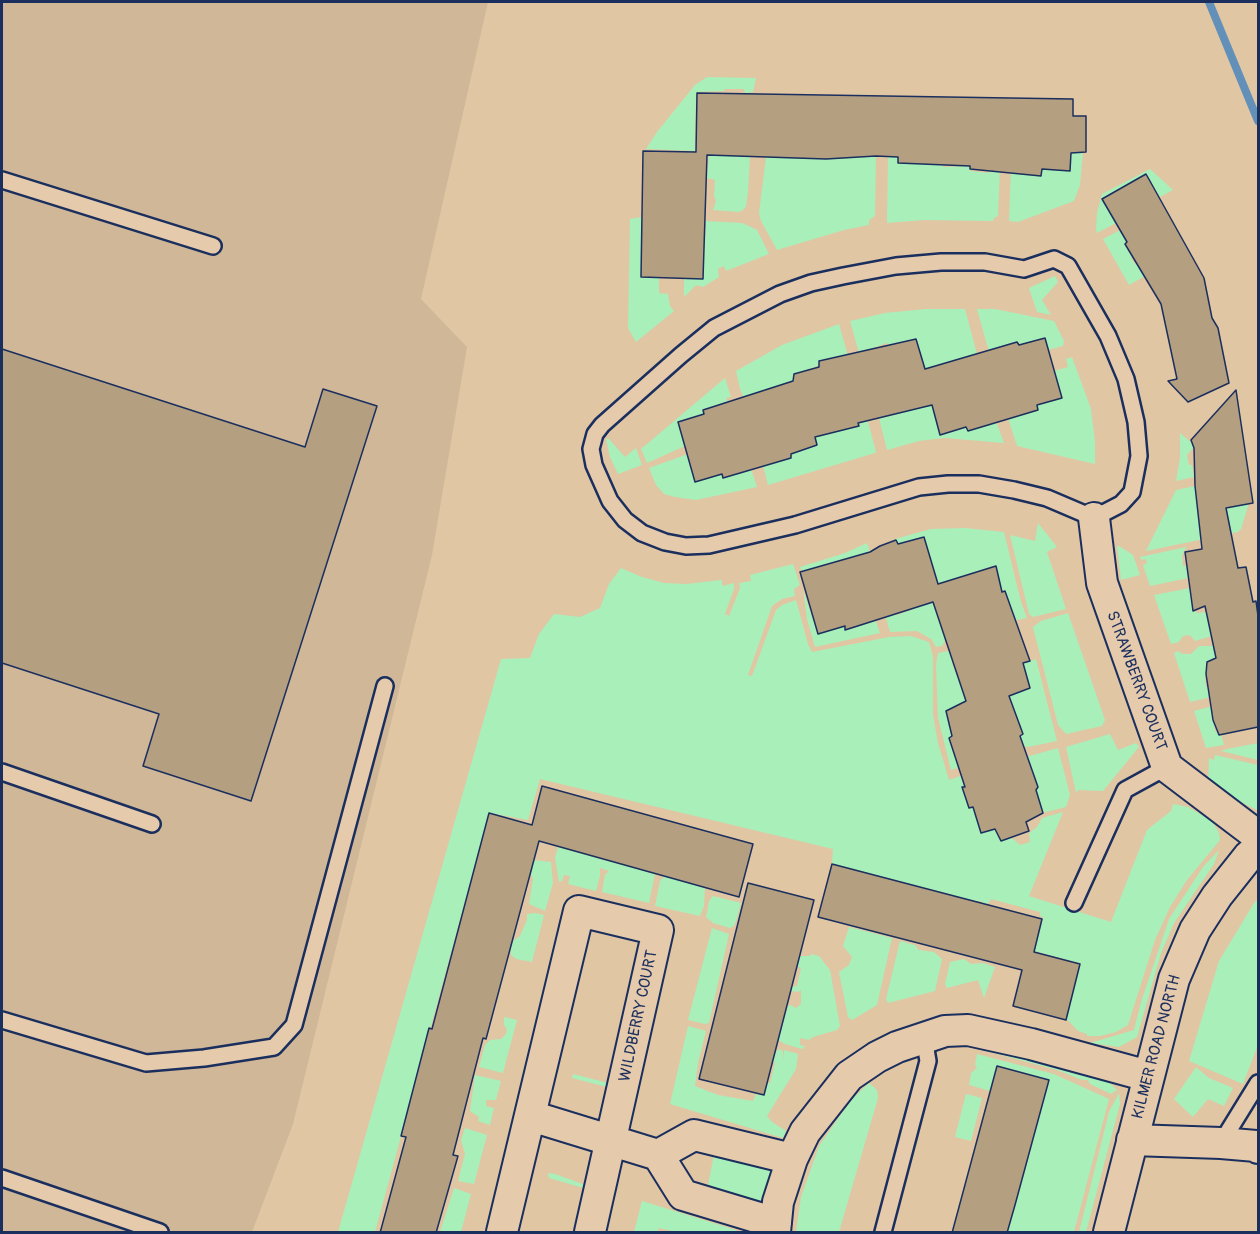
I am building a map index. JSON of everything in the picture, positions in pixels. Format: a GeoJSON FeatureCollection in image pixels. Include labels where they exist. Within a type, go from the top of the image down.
{"type":"FeatureCollection","features":[{"type":"Feature","properties":{"kind":"street","name":"STRAWBERRY COURT"},"geometry":{"type":"LineString","coordinates":[[1095,518],[1102,583],[1167,767],[1258,836]]}},
{"type":"Feature","properties":{"kind":"street","name":"KILMER ROAD NORTH"},"geometry":{"type":"LineString","coordinates":[[1109,1233],[1174,979],[1195,930],[1216,896],[1258,848]]}},
{"type":"Feature","properties":{"kind":"street","name":"WILDBERRY COURT"},"geometry":{"type":"LineString","coordinates":[[502,1233],[579,911],[658,930],[590,1233]]}},
{"type":"Feature","properties":{"kind":"street"},"geometry":{"type":"LineString","coordinates":[[531,1116],[658,1155],[683,1195],[776,1228],[778,1202],[792,1160],[805,1132],[849,1076],[877,1056],[945,1031],[968,1030],[1031,1044],[1148,1076]]}},
{"type":"Feature","properties":{"kind":"street"},"geometry":{"type":"LineString","coordinates":[[658,1155],[694,1135],[792,1160]]}},
{"type":"Feature","properties":{"kind":"street"},"geometry":{"type":"LineString","coordinates":[[1132,1140],[1221,1143],[1258,1148]]}},
{"type":"Feature","properties":{"kind":"lane"},"geometry":{"type":"LineString","coordinates":[[2,180],[213,246]]}},
{"type":"Feature","properties":{"kind":"lane"},"geometry":{"type":"LineString","coordinates":[[1054,259],[1068,266],[1108,336],[1126,379],[1136,422],[1139,456],[1132,492],[1121,504],[1095,518],[1047,498],[1025,492],[979,484],[948,484],[919,488],[795,525],[709,545],[686,546],[665,542],[642,533],[625,520],[609,501],[594,465],[591,449],[595,434],[602,425],[681,355],[714,328],[780,294],[811,283],[896,266],[941,262],[985,262],[1023,269],[1054,259]]}},
{"type":"Feature","properties":{"kind":"lane"},"geometry":{"type":"LineString","coordinates":[[2,1020],[146,1063],[204,1058],[274,1047],[294,1025],[385,686]]}},
{"type":"Feature","properties":{"kind":"lane"},"geometry":{"type":"LineString","coordinates":[[1074,903],[1125,790],[1167,767]]}},
{"type":"Feature","properties":{"kind":"lane"},"geometry":{"type":"LineString","coordinates":[[2,772],[152,824]]}},
{"type":"Feature","properties":{"kind":"lane"},"geometry":{"type":"LineString","coordinates":[[883,1233],[927,1061],[924,1038]]}},
{"type":"Feature","properties":{"kind":"lane"},"geometry":{"type":"LineString","coordinates":[[1221,1143],[1258,1083]]}},
{"type":"Feature","properties":{"kind":"lane"},"geometry":{"type":"LineString","coordinates":[[2,1178],[160,1233]]}},
{"type":"Feature","properties":{"kind":"shaded area"},"geometry":{"type":"Polygon","coordinates":[[[2,2],[488,2],[421,299],[467,347],[432,555],[293,1124],[252,1232],[2,1232],[2,2]]]}},
{"type":"Feature","properties":{"kind":"green space"},"geometry":{"type":"Polygon","coordinates":[[[707,77],[756,78],[753,92],[745,93],[744,89],[724,89],[725,91],[696,92],[695,151],[646,149],[695,85],[707,77]]]}},
{"type":"Feature","properties":{"kind":"green space"},"geometry":{"type":"Polygon","coordinates":[[[1071,152],[1083,152],[1080,185],[1074,201],[1018,222],[1009,221],[1011,168],[1021,174],[1041,176],[1042,169],[1070,171],[1071,152]]]}},
{"type":"Feature","properties":{"kind":"green space"},"geometry":{"type":"Polygon","coordinates":[[[709,155],[750,156],[748,192],[746,206],[743,210],[739,212],[713,210],[716,201],[715,180],[707,178],[709,155]]]}},
{"type":"Feature","properties":{"kind":"green space"},"geometry":{"type":"Polygon","coordinates":[[[876,156],[875,216],[869,220],[869,225],[777,250],[759,213],[766,157],[820,159],[876,156]]]}},
{"type":"Feature","properties":{"kind":"green space"},"geometry":{"type":"Polygon","coordinates":[[[888,157],[898,157],[898,163],[942,159],[943,167],[970,166],[970,171],[989,173],[990,167],[1000,168],[998,216],[993,221],[924,220],[887,223],[888,157]]]}},
{"type":"Feature","properties":{"kind":"green space"},"geometry":{"type":"Polygon","coordinates":[[[1150,169],[1173,190],[1160,197],[1146,174],[1102,198],[1116,223],[1097,233],[1097,213],[1102,194],[1150,169]]]}},
{"type":"Feature","properties":{"kind":"green space"},"geometry":{"type":"Polygon","coordinates":[[[642,217],[659,278],[659,293],[668,294],[670,306],[674,311],[636,342],[628,328],[630,219],[642,217]]]}},
{"type":"Feature","properties":{"kind":"green space"},"geometry":{"type":"Polygon","coordinates":[[[706,221],[742,223],[757,230],[769,254],[726,271],[724,266],[718,269],[719,277],[703,287],[696,285],[684,297],[684,278],[703,278],[706,221]]]}},
{"type":"Feature","properties":{"kind":"green space"},"geometry":{"type":"Polygon","coordinates":[[[1120,230],[1127,242],[1125,244],[1129,252],[1131,251],[1134,255],[1131,258],[1136,265],[1139,264],[1145,276],[1129,285],[1103,239],[1120,230]]]}},
{"type":"Feature","properties":{"kind":"green space"},"geometry":{"type":"Polygon","coordinates":[[[1055,276],[1058,282],[1042,300],[1051,315],[1037,312],[1029,288],[1055,276]]]}},
{"type":"Feature","properties":{"kind":"green space"},"geometry":{"type":"Polygon","coordinates":[[[926,309],[965,309],[978,358],[970,360],[967,356],[926,373],[916,339],[890,346],[887,343],[859,353],[850,321],[885,313],[926,309]]]}},
{"type":"Feature","properties":{"kind":"green space"},"geometry":{"type":"Polygon","coordinates":[[[977,309],[995,309],[1054,321],[1064,341],[1063,346],[1048,350],[1043,338],[1019,345],[1017,342],[989,352],[977,309]]]}},
{"type":"Feature","properties":{"kind":"green space"},"geometry":{"type":"Polygon","coordinates":[[[839,324],[848,356],[794,374],[793,387],[745,401],[736,371],[782,345],[839,324]]]}},
{"type":"Feature","properties":{"kind":"green space"},"geometry":{"type":"Polygon","coordinates":[[[1072,357],[1091,409],[1095,464],[1017,446],[1007,415],[1038,410],[1037,405],[1062,398],[1054,371],[1068,367],[1066,359],[1072,357]]]}},
{"type":"Feature","properties":{"kind":"green space"},"geometry":{"type":"Polygon","coordinates":[[[725,378],[731,397],[726,398],[730,406],[722,404],[703,410],[704,414],[679,422],[685,446],[647,463],[641,449],[725,378]]]}},
{"type":"Feature","properties":{"kind":"green space"},"geometry":{"type":"Polygon","coordinates":[[[921,402],[995,418],[1004,443],[945,438],[919,441],[887,450],[878,414],[921,402]]]}},
{"type":"Feature","properties":{"kind":"green space"},"geometry":{"type":"Polygon","coordinates":[[[867,418],[875,453],[768,485],[762,462],[771,460],[773,463],[791,458],[791,454],[814,434],[859,426],[858,420],[867,418]]]}},
{"type":"Feature","properties":{"kind":"green space"},"geometry":{"type":"Polygon","coordinates":[[[1180,433],[1192,443],[1193,448],[1187,455],[1194,477],[1176,481],[1180,458],[1180,433]]]}},
{"type":"Feature","properties":{"kind":"green space"},"geometry":{"type":"Polygon","coordinates":[[[606,439],[609,439],[625,457],[636,448],[642,465],[618,474],[610,457],[606,439]]]}},
{"type":"Feature","properties":{"kind":"green space"},"geometry":{"type":"Polygon","coordinates":[[[688,454],[722,474],[723,478],[750,465],[757,487],[696,500],[664,494],[656,485],[649,468],[688,454]]]}},
{"type":"Feature","properties":{"kind":"green space"},"geometry":{"type":"Polygon","coordinates":[[[1195,486],[1198,510],[1249,503],[1241,529],[1238,532],[1146,551],[1176,490],[1195,486]]]}},
{"type":"Feature","properties":{"kind":"green space"},"geometry":{"type":"Polygon","coordinates":[[[1038,523],[1057,547],[1047,552],[1066,609],[1033,617],[1029,614],[1010,535],[1035,541],[1038,523]]]}},
{"type":"Feature","properties":{"kind":"green space"},"geometry":{"type":"Polygon","coordinates":[[[965,528],[1004,532],[1027,618],[1012,621],[1012,610],[1005,591],[1002,592],[994,566],[938,584],[924,537],[898,544],[895,539],[931,529],[965,528]]]}},
{"type":"Feature","properties":{"kind":"green space"},"geometry":{"type":"Polygon","coordinates":[[[867,543],[870,552],[800,572],[802,571],[800,567],[845,553],[867,543]]]}},
{"type":"Feature","properties":{"kind":"green space"},"geometry":{"type":"Polygon","coordinates":[[[1117,546],[1133,555],[1140,575],[1121,580],[1117,546]]]}},
{"type":"Feature","properties":{"kind":"green space"},"geometry":{"type":"Polygon","coordinates":[[[1186,547],[1182,556],[1183,566],[1187,566],[1189,578],[1150,586],[1143,565],[1147,563],[1146,559],[1141,560],[1140,557],[1186,547]]]}},
{"type":"Feature","properties":{"kind":"green space"},"geometry":{"type":"Polygon","coordinates":[[[793,564],[800,585],[794,589],[795,596],[782,599],[772,606],[748,675],[752,676],[776,610],[796,600],[812,652],[889,637],[911,636],[929,642],[933,657],[933,715],[938,743],[949,780],[963,775],[966,786],[963,787],[973,807],[981,833],[995,829],[1001,840],[1011,837],[1020,845],[1030,842],[1029,833],[1037,827],[1042,818],[1063,812],[1029,896],[1111,922],[1147,830],[1171,811],[1173,804],[1188,807],[1212,821],[1220,840],[1187,880],[1170,907],[1155,940],[1128,1025],[1116,1032],[1087,1036],[1078,1031],[1064,1016],[1076,982],[1078,963],[1034,951],[1043,917],[1040,916],[1040,912],[991,899],[989,903],[984,904],[980,901],[832,864],[833,849],[540,779],[528,820],[489,813],[375,1232],[338,1232],[501,659],[530,658],[539,634],[554,614],[580,617],[600,608],[609,584],[621,568],[664,583],[686,584],[722,580],[722,586],[734,583],[725,614],[729,616],[740,588],[739,583],[751,581],[750,575],[793,564]]]}},
{"type":"Feature","properties":{"kind":"green space"},"geometry":{"type":"Polygon","coordinates":[[[1190,588],[1193,611],[1206,612],[1212,636],[1195,641],[1191,636],[1186,635],[1179,642],[1171,644],[1154,595],[1190,588]]]}},
{"type":"Feature","properties":{"kind":"green space"},"geometry":{"type":"Polygon","coordinates":[[[803,590],[818,634],[845,626],[845,630],[864,625],[864,621],[875,618],[880,633],[815,647],[807,619],[803,590]]]}},
{"type":"Feature","properties":{"kind":"green space"},"geometry":{"type":"Polygon","coordinates":[[[937,598],[937,613],[943,631],[949,634],[942,646],[936,647],[931,639],[917,631],[890,632],[885,615],[895,611],[897,615],[937,598]]]}},
{"type":"Feature","properties":{"kind":"green space"},"geometry":{"type":"Polygon","coordinates":[[[1068,613],[1105,720],[1102,726],[1066,734],[1058,725],[1033,627],[1041,621],[1068,613]]]}},
{"type":"Feature","properties":{"kind":"green space"},"geometry":{"type":"Polygon","coordinates":[[[1199,646],[1214,646],[1216,658],[1213,659],[1205,678],[1211,697],[1190,702],[1174,653],[1178,651],[1182,654],[1191,654],[1199,646]]]}},
{"type":"Feature","properties":{"kind":"green space"},"geometry":{"type":"Polygon","coordinates":[[[953,650],[957,660],[952,663],[959,680],[963,680],[970,704],[951,708],[946,712],[962,767],[951,770],[938,718],[936,664],[938,653],[953,650]]]}},
{"type":"Feature","properties":{"kind":"green space"},"geometry":{"type":"Polygon","coordinates":[[[1036,659],[1057,741],[1028,747],[1023,746],[1018,736],[1023,734],[1007,695],[1030,688],[1023,663],[1036,659]]]}},
{"type":"Feature","properties":{"kind":"green space"},"geometry":{"type":"Polygon","coordinates":[[[1213,706],[1215,731],[1221,734],[1224,745],[1206,748],[1194,711],[1213,706]]]}},
{"type":"Feature","properties":{"kind":"green space"},"geometry":{"type":"Polygon","coordinates":[[[1110,734],[1118,750],[1136,743],[1139,747],[1103,791],[1078,790],[1076,793],[1066,747],[1110,734]]]}},
{"type":"Feature","properties":{"kind":"green space"},"geometry":{"type":"Polygon","coordinates":[[[1258,743],[1258,760],[1221,751],[1227,749],[1258,743]]]}},
{"type":"Feature","properties":{"kind":"green space"},"geometry":{"type":"Polygon","coordinates":[[[1058,748],[1070,795],[1066,807],[1042,813],[1036,790],[1038,787],[1026,757],[1058,748]]]}},
{"type":"Feature","properties":{"kind":"green space"},"geometry":{"type":"Polygon","coordinates":[[[1215,755],[1258,765],[1257,810],[1208,786],[1209,758],[1214,760],[1215,755]]]}},
{"type":"Feature","properties":{"kind":"green space"},"geometry":{"type":"Polygon","coordinates":[[[558,847],[655,874],[649,903],[602,892],[605,875],[609,871],[600,868],[596,891],[568,884],[570,876],[564,875],[562,881],[559,882],[555,858],[558,847]]]}},
{"type":"Feature","properties":{"kind":"green space"},"geometry":{"type":"Polygon","coordinates":[[[1219,850],[1214,864],[1174,923],[1161,953],[1137,1037],[1119,1047],[1090,1043],[1134,1030],[1169,919],[1203,867],[1219,850]]]}},
{"type":"Feature","properties":{"kind":"green space"},"geometry":{"type":"Polygon","coordinates":[[[533,860],[551,862],[553,883],[545,911],[529,904],[533,879],[529,870],[533,860]]]}},
{"type":"Feature","properties":{"kind":"green space"},"geometry":{"type":"Polygon","coordinates":[[[664,876],[705,888],[704,906],[700,916],[655,906],[660,881],[664,876]]]}},
{"type":"Feature","properties":{"kind":"green space"},"geometry":{"type":"Polygon","coordinates":[[[713,896],[741,903],[734,926],[730,928],[713,923],[706,917],[709,901],[713,896]]]}},
{"type":"Feature","properties":{"kind":"green space"},"geometry":{"type":"Polygon","coordinates":[[[1258,899],[1258,1045],[1243,1084],[1189,1061],[1219,961],[1258,899]]]}},
{"type":"Feature","properties":{"kind":"green space"},"geometry":{"type":"Polygon","coordinates":[[[527,914],[544,915],[532,962],[516,959],[511,955],[510,943],[520,936],[527,920],[527,914]]]}},
{"type":"Feature","properties":{"kind":"green space"},"geometry":{"type":"Polygon","coordinates":[[[849,927],[892,938],[877,1005],[852,1020],[848,1017],[839,972],[849,965],[852,957],[843,946],[849,927]]]}},
{"type":"Feature","properties":{"kind":"green space"},"geometry":{"type":"Polygon","coordinates":[[[712,928],[729,934],[709,1023],[705,1024],[688,1020],[712,928]]]}},
{"type":"Feature","properties":{"kind":"green space"},"geometry":{"type":"Polygon","coordinates":[[[900,941],[915,945],[919,950],[934,952],[942,959],[935,991],[888,1003],[886,999],[900,941]]]}},
{"type":"Feature","properties":{"kind":"green space"},"geometry":{"type":"Polygon","coordinates":[[[811,954],[819,956],[830,970],[840,1026],[837,1030],[809,1040],[800,1038],[800,1045],[805,1046],[802,1049],[778,1040],[788,1006],[796,1008],[801,1004],[801,990],[790,991],[791,987],[797,986],[801,968],[796,966],[799,956],[810,956],[811,954]]]}},
{"type":"Feature","properties":{"kind":"green space"},"geometry":{"type":"Polygon","coordinates":[[[964,959],[971,964],[983,963],[995,967],[984,998],[978,980],[947,988],[945,984],[950,962],[964,959]]]}},
{"type":"Feature","properties":{"kind":"green space"},"geometry":{"type":"Polygon","coordinates":[[[505,1017],[517,1020],[503,1073],[479,1067],[485,1045],[490,1040],[501,1039],[506,1034],[505,1017]]]}},
{"type":"Feature","properties":{"kind":"green space"},"geometry":{"type":"Polygon","coordinates":[[[688,1026],[706,1031],[695,1086],[718,1095],[753,1101],[756,1094],[760,1095],[764,1083],[770,1083],[775,1063],[771,1060],[773,1055],[779,1049],[783,1051],[784,1061],[784,1050],[798,1054],[796,1069],[767,1116],[786,1131],[783,1138],[670,1104],[688,1026]]]}},
{"type":"Feature","properties":{"kind":"green space"},"geometry":{"type":"Polygon","coordinates":[[[980,1047],[1103,1078],[1117,1090],[1111,1094],[1090,1084],[1088,1080],[979,1049],[980,1047]]]}},
{"type":"Feature","properties":{"kind":"green space"},"geometry":{"type":"Polygon","coordinates":[[[977,1054],[1054,1074],[1109,1099],[1074,1232],[1007,1232],[1049,1080],[998,1066],[990,1091],[969,1085],[971,1073],[977,1068],[975,1065],[977,1054]]]}},
{"type":"Feature","properties":{"kind":"green space"},"geometry":{"type":"Polygon","coordinates":[[[1196,1067],[1209,1078],[1233,1088],[1224,1106],[1208,1099],[1193,1117],[1174,1099],[1196,1067]]]}},
{"type":"Feature","properties":{"kind":"green space"},"geometry":{"type":"Polygon","coordinates":[[[573,1074],[616,1085],[615,1089],[572,1078],[573,1074]]]}},
{"type":"Feature","properties":{"kind":"green space"},"geometry":{"type":"Polygon","coordinates":[[[475,1075],[501,1081],[496,1100],[486,1100],[486,1106],[494,1108],[490,1125],[478,1121],[479,1117],[470,1111],[475,1075]]]}},
{"type":"Feature","properties":{"kind":"green space"},"geometry":{"type":"Polygon","coordinates":[[[869,1083],[877,1090],[878,1098],[839,1232],[796,1232],[801,1197],[819,1146],[851,1100],[869,1083]]]}},
{"type":"Feature","properties":{"kind":"green space"},"geometry":{"type":"Polygon","coordinates":[[[1119,1093],[1120,1104],[1086,1232],[1079,1232],[1109,1112],[1119,1093]]]}},
{"type":"Feature","properties":{"kind":"green space"},"geometry":{"type":"Polygon","coordinates":[[[966,1094],[982,1098],[971,1141],[955,1137],[966,1094]]]}},
{"type":"Feature","properties":{"kind":"green space"},"geometry":{"type":"Polygon","coordinates":[[[465,1128],[487,1135],[474,1184],[458,1181],[465,1154],[461,1140],[465,1128]]]}},
{"type":"Feature","properties":{"kind":"green space"},"geometry":{"type":"Polygon","coordinates":[[[717,1151],[774,1165],[766,1204],[707,1190],[714,1155],[717,1151]]]}},
{"type":"Feature","properties":{"kind":"green space"},"geometry":{"type":"Polygon","coordinates":[[[548,1173],[588,1186],[587,1189],[549,1178],[548,1173]]]}},
{"type":"Feature","properties":{"kind":"green space"},"geometry":{"type":"Polygon","coordinates":[[[454,1188],[471,1194],[461,1232],[440,1232],[454,1188]]]}},
{"type":"Feature","properties":{"kind":"green space"},"geometry":{"type":"Polygon","coordinates":[[[642,1201],[736,1230],[736,1232],[676,1232],[659,1228],[657,1232],[634,1232],[642,1201]]]}},
{"type":"Feature","properties":{"kind":"building"},"geometry":{"type":"Polygon","coordinates":[[[697,93],[1073,99],[1073,116],[1086,116],[1086,152],[1071,153],[1070,171],[1042,169],[1041,176],[970,169],[970,166],[898,163],[898,157],[826,159],[707,155],[703,279],[641,277],[643,151],[696,152],[697,93]]]}},
{"type":"Feature","properties":{"kind":"building"},"geometry":{"type":"Polygon","coordinates":[[[1146,174],[1204,278],[1212,318],[1218,328],[1229,383],[1188,402],[1168,381],[1177,379],[1161,304],[1125,244],[1127,242],[1102,199],[1146,174]]]}},
{"type":"Feature","properties":{"kind":"building"},"geometry":{"type":"Polygon","coordinates":[[[1045,338],[1062,398],[1037,405],[1038,410],[968,431],[966,427],[940,435],[932,405],[858,423],[859,426],[815,437],[817,445],[791,454],[791,458],[723,478],[722,474],[695,482],[678,422],[704,414],[703,410],[793,381],[794,374],[819,367],[819,361],[916,339],[925,369],[1017,342],[1019,345],[1045,338]]]}},
{"type":"Feature","properties":{"kind":"building"},"geometry":{"type":"Polygon","coordinates":[[[2,349],[305,447],[323,389],[377,406],[251,801],[143,766],[159,714],[2,663],[2,349]]]}},
{"type":"Feature","properties":{"kind":"building"},"geometry":{"type":"Polygon","coordinates":[[[1236,390],[1253,503],[1226,508],[1238,568],[1246,567],[1253,602],[1256,601],[1258,727],[1219,735],[1213,720],[1206,674],[1207,662],[1216,658],[1205,606],[1193,611],[1185,552],[1202,549],[1195,486],[1194,448],[1191,440],[1236,390]]]}},
{"type":"Feature","properties":{"kind":"building"},"geometry":{"type":"Polygon","coordinates":[[[924,537],[938,584],[996,566],[1002,592],[1005,591],[1030,661],[1023,663],[1030,688],[1009,696],[1023,734],[1020,736],[1038,787],[1036,790],[1043,813],[1026,822],[1029,831],[1001,841],[995,829],[981,833],[973,807],[969,808],[962,787],[965,787],[949,738],[952,736],[946,711],[966,701],[933,602],[845,630],[845,626],[818,634],[800,572],[870,552],[896,540],[898,544],[924,537]]]}},
{"type":"Feature","properties":{"kind":"building"},"geometry":{"type":"Polygon","coordinates":[[[542,786],[753,844],[739,897],[539,841],[486,1039],[483,1038],[453,1155],[458,1156],[436,1233],[380,1233],[406,1137],[401,1136],[429,1028],[432,1029],[489,813],[532,825],[542,786]]]}},
{"type":"Feature","properties":{"kind":"building"},"geometry":{"type":"Polygon","coordinates":[[[832,864],[1042,919],[1034,952],[1080,964],[1066,1020],[1013,1006],[1022,970],[818,917],[832,864]]]}},
{"type":"Feature","properties":{"kind":"building"},"geometry":{"type":"Polygon","coordinates":[[[748,883],[814,900],[764,1095],[699,1079],[748,883]]]}},
{"type":"Feature","properties":{"kind":"building"},"geometry":{"type":"Polygon","coordinates":[[[997,1066],[1049,1080],[1007,1233],[952,1233],[997,1066]]]}},
{"type":"Feature","properties":{"kind":"waterway"},"geometry":{"type":"LineString","coordinates":[[1209,2],[1258,121]]}}]}
